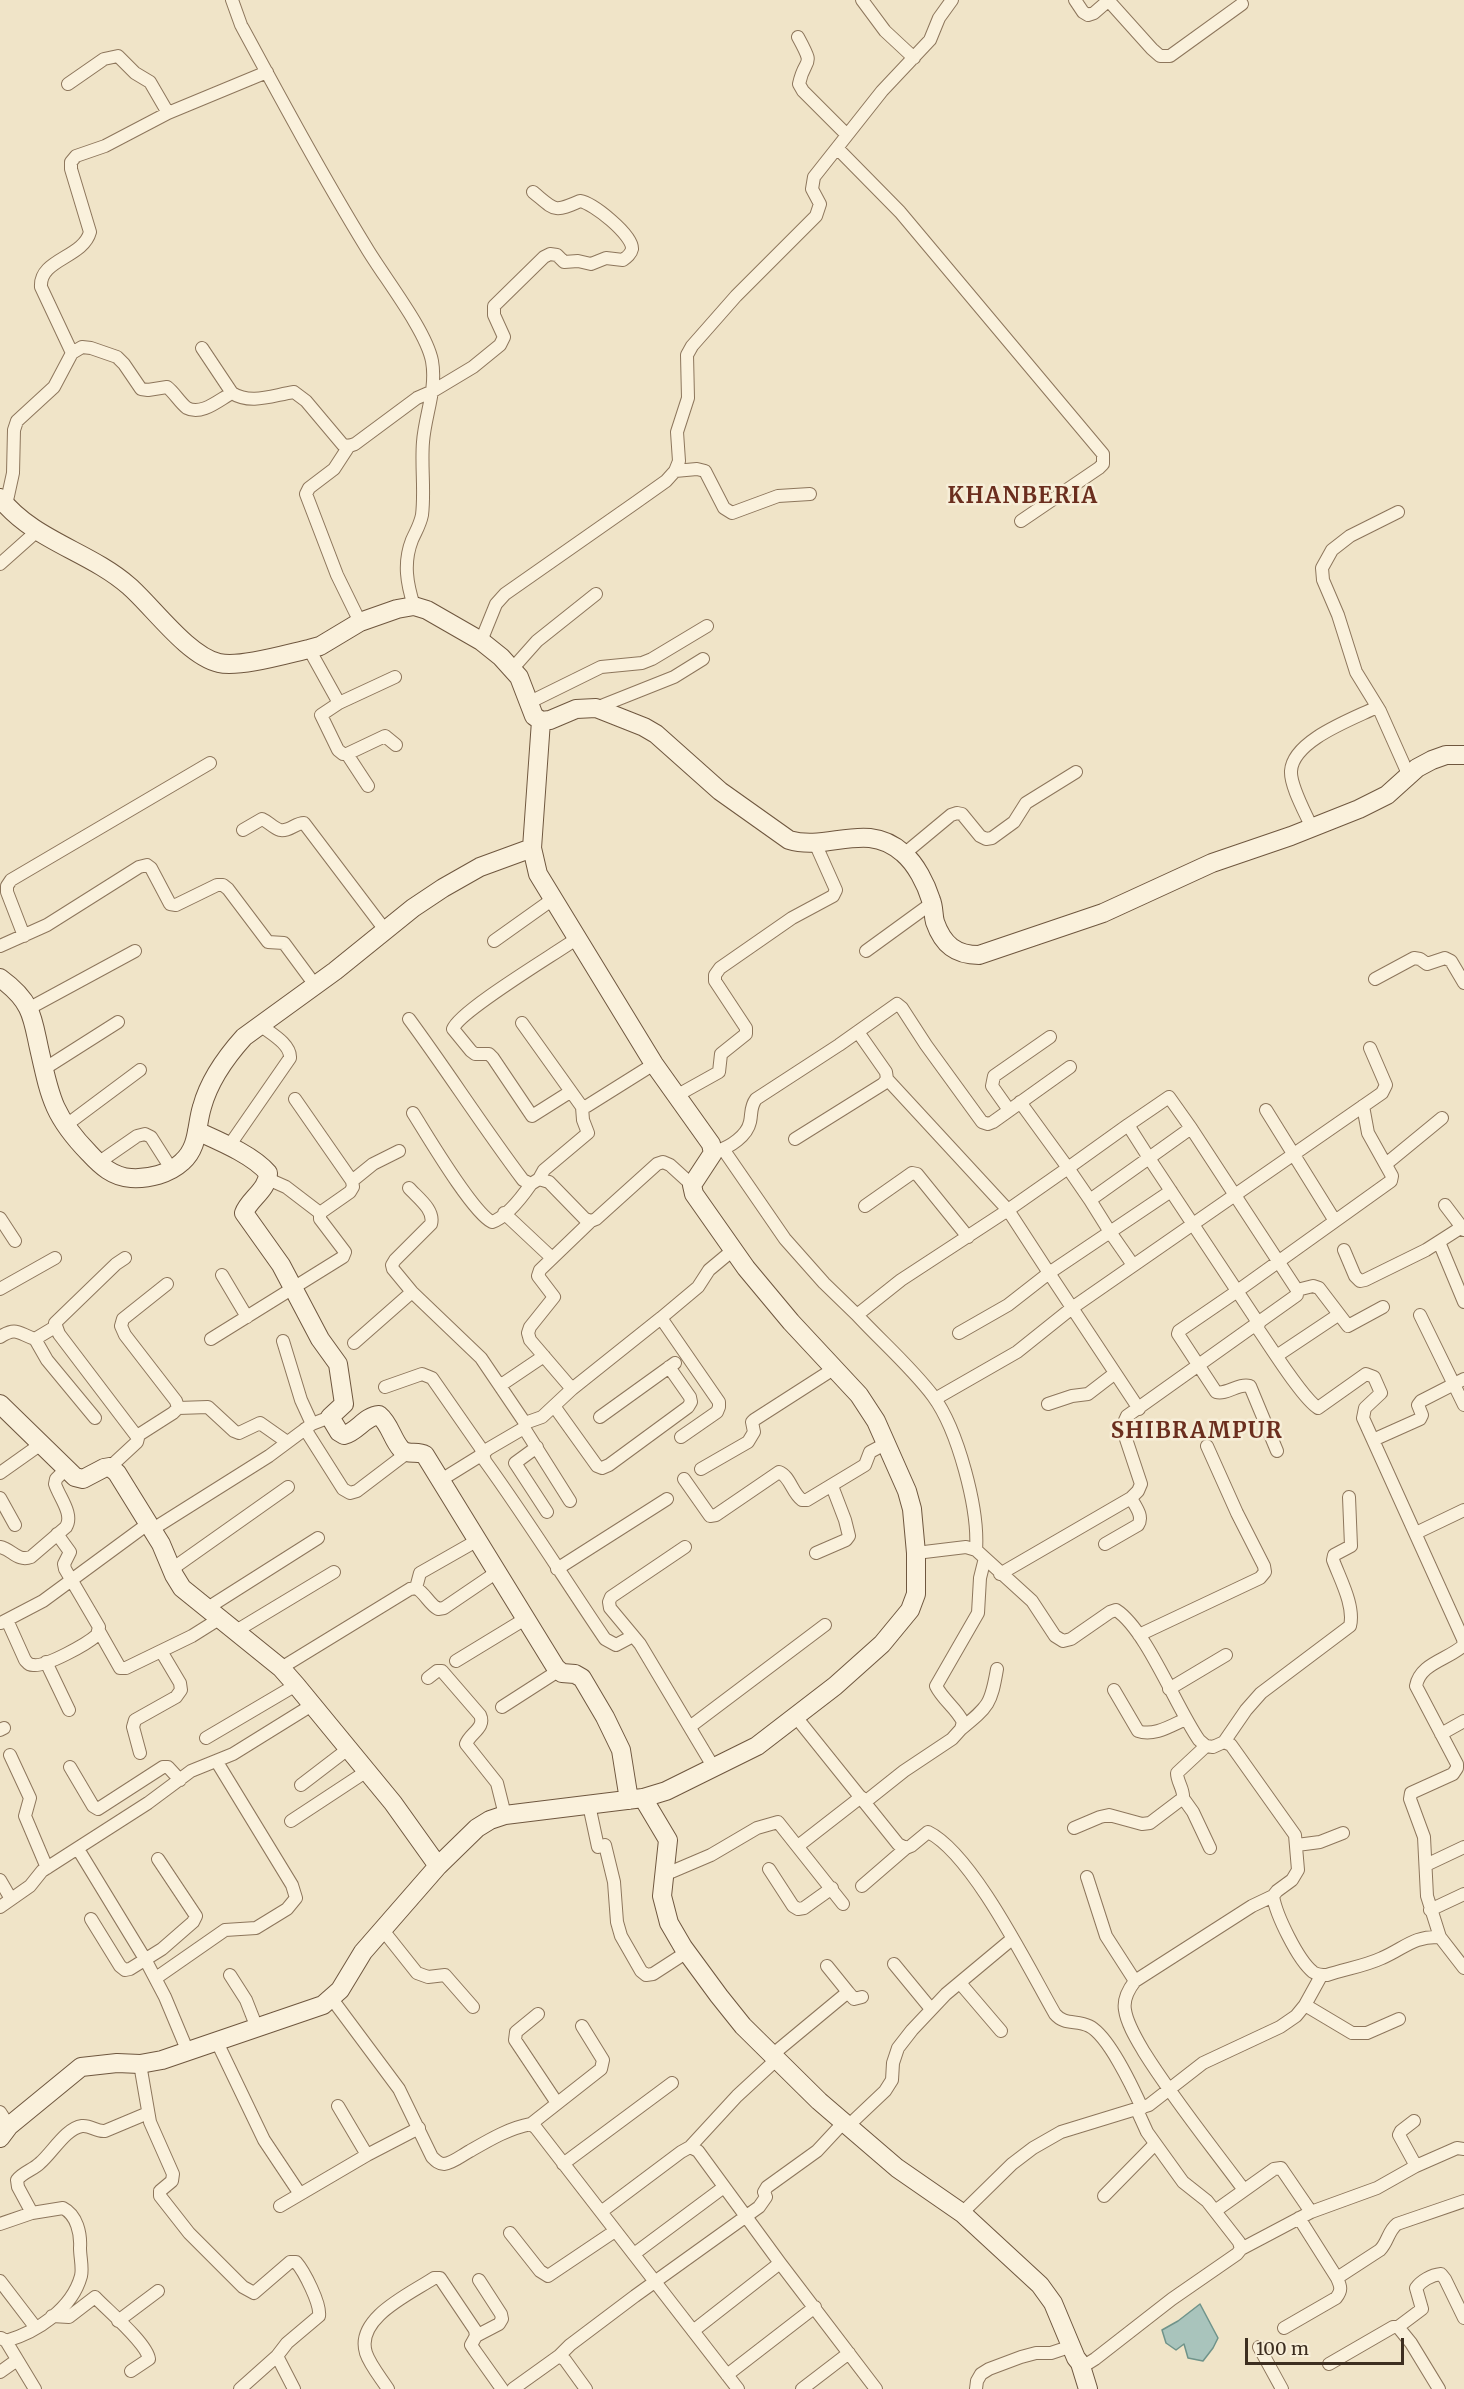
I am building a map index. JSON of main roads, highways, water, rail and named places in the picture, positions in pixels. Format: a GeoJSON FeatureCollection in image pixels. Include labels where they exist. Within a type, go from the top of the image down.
{"type":"FeatureCollection","features":[{"type":"Feature","properties":{"kind":"water"},"geometry":{"type":"Polygon","coordinates":[[[1200,2304],[1218,2338],[1203,2361],[1188,2358],[1184,2344],[1176,2350],[1166,2343],[1162,2330],[1200,2304]]]}},
{"type":"Feature","properties":{"kind":"district","name":"KHANBERIA"},"geometry":{"type":"Point","coordinates":[1023,497]}},
{"type":"Feature","properties":{"kind":"district","name":"SHIBRAMPUR"},"geometry":{"type":"Point","coordinates":[1197,1432]}}]}
